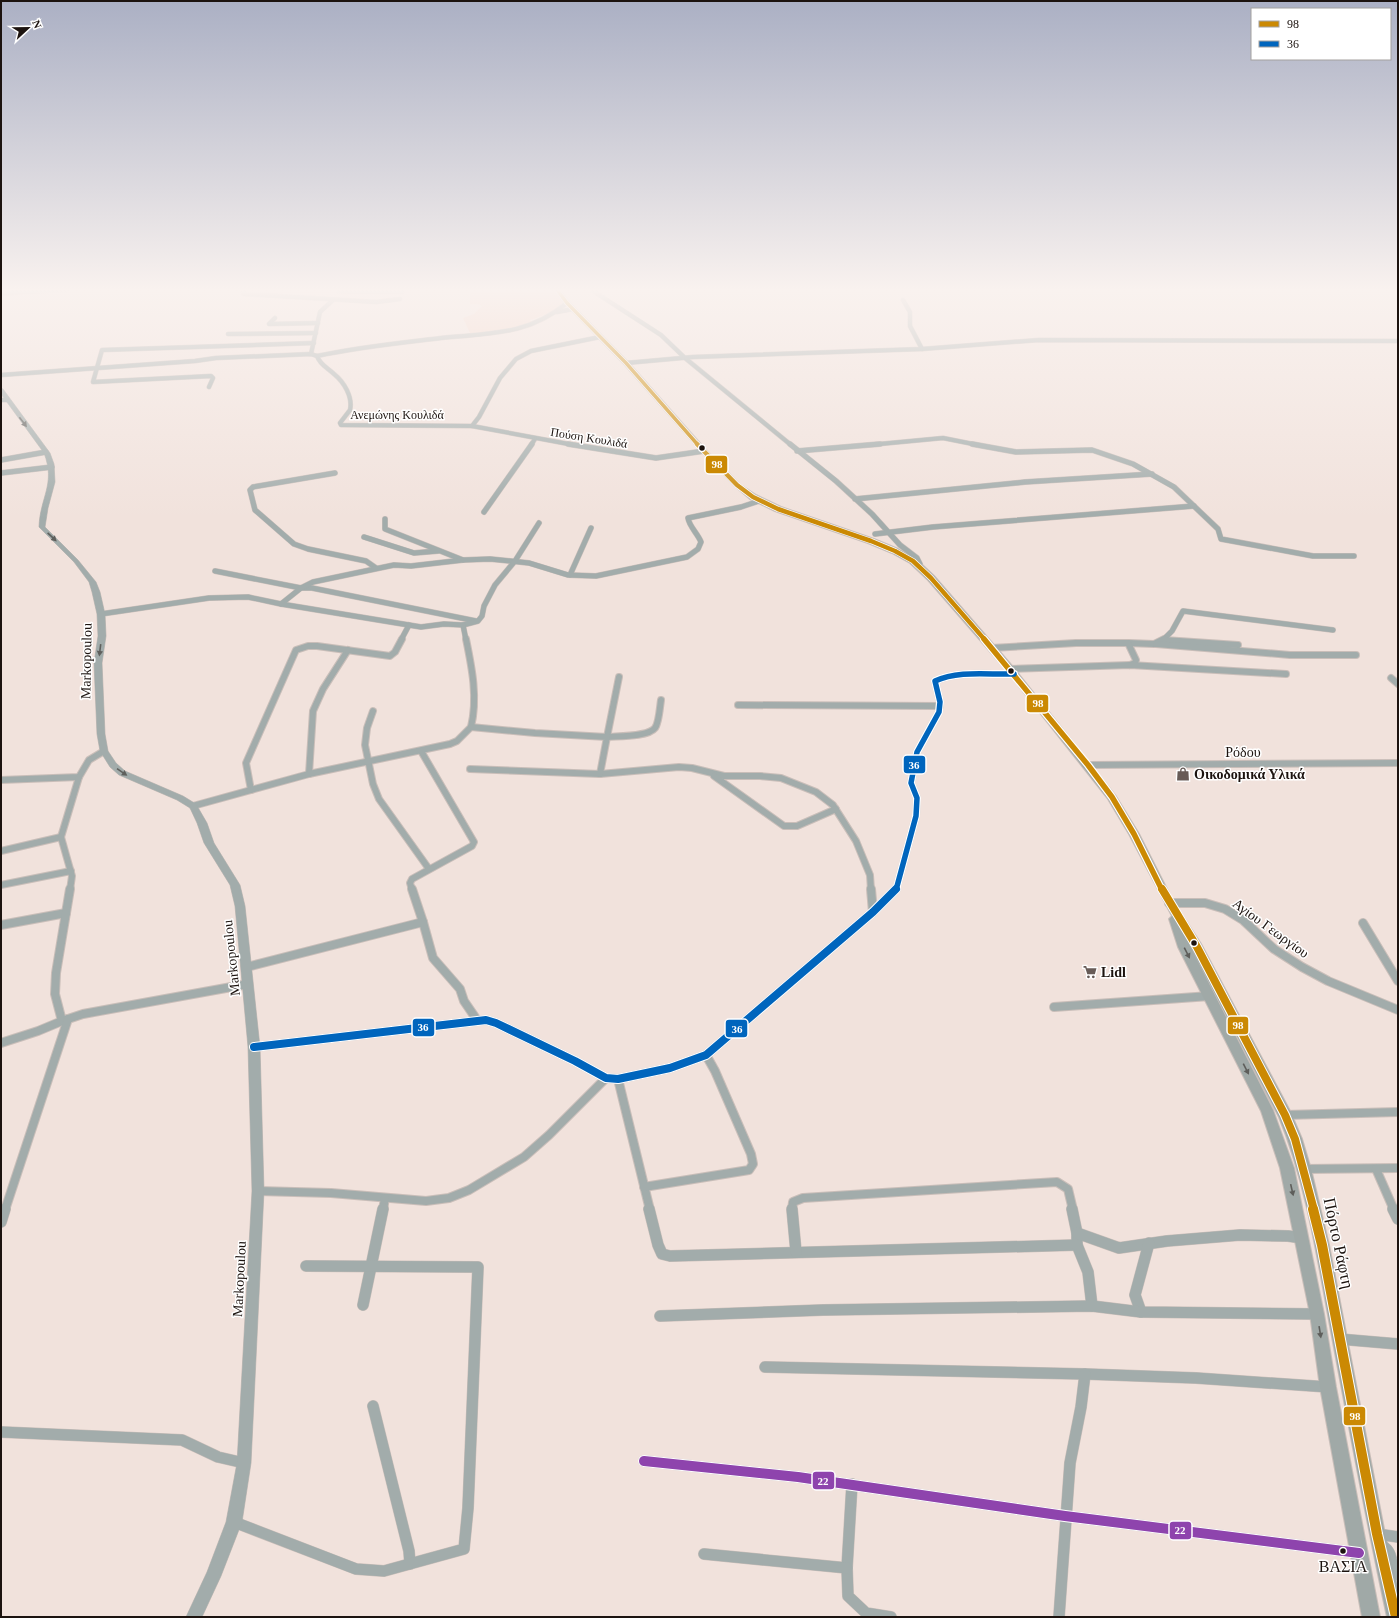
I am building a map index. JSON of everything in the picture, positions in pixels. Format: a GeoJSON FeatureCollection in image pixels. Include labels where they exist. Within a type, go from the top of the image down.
{"type":"FeatureCollection","features":[{"type":"Feature","properties":{"kind":"main road","name":"Πόρτο Ράφτη"},"geometry":{"type":"LineString","coordinates":[[629,367],[704,451],[737,485],[759,501],[891,550],[904,556],[919,566],[932,578],[992,648],[1088,765],[1112,797],[1128,822],[1169,903],[1197,947],[1285,1115],[1295,1139],[1304,1169],[1322,1245],[1377,1534],[1396,1617]]}},
{"type":"Feature","properties":{"kind":"main road","name":"Πόρτο Ράφτη"},"geometry":{"type":"LineString","coordinates":[[1169,903],[1184,947],[1210,996],[1274,1127],[1287,1168],[1317,1314],[1328,1387],[1371,1617]]}},
{"type":"Feature","properties":{"kind":"street"},"geometry":{"type":"LineString","coordinates":[[1,375],[91,367]]}},
{"type":"Feature","properties":{"kind":"street"},"geometry":{"type":"LineString","coordinates":[[96,367],[93,382],[96,383],[212,376],[209,387]]}},
{"type":"Feature","properties":{"kind":"street","name":"Ανεμώνης Κουλιδά"},"geometry":{"type":"LineString","coordinates":[[323,367],[334,374],[346,388],[351,408],[340,423],[341,425],[472,426]]}},
{"type":"Feature","properties":{"kind":"street"},"geometry":{"type":"LineString","coordinates":[[472,426],[479,417],[500,378],[509,367]]}},
{"type":"Feature","properties":{"kind":"street"},"geometry":{"type":"LineString","coordinates":[[695,367],[797,451],[836,481],[889,532],[900,545],[917,558],[920,564],[919,566]]}},
{"type":"Feature","properties":{"kind":"street","name":"Markopoulou"},"geometry":{"type":"LineString","coordinates":[[1,390],[4,400],[46,452],[52,467],[54,479],[42,518],[42,528],[73,556],[86,572],[96,592],[101,614],[102,636],[98,663],[101,734],[104,751],[113,765],[122,774],[173,795],[193,806],[202,823],[209,843],[235,885],[240,906],[254,1047],[258,1191],[244,1463],[234,1522],[213,1576],[194,1617]]}},
{"type":"Feature","properties":{"kind":"street","name":"Πούση Κουλιδά"},"geometry":{"type":"LineString","coordinates":[[472,426],[608,452],[656,458],[704,451]]}},
{"type":"Feature","properties":{"kind":"street"},"geometry":{"type":"LineString","coordinates":[[797,451],[943,438],[1016,452],[1092,450],[1133,464],[1174,487],[1218,529],[1220,540],[1313,556],[1354,556]]}},
{"type":"Feature","properties":{"kind":"street"},"geometry":{"type":"LineString","coordinates":[[484,512],[535,439]]}},
{"type":"Feature","properties":{"kind":"street"},"geometry":{"type":"LineString","coordinates":[[1,460],[46,452]]}},
{"type":"Feature","properties":{"kind":"street"},"geometry":{"type":"LineString","coordinates":[[1,473],[52,467]]}},
{"type":"Feature","properties":{"kind":"street"},"geometry":{"type":"LineString","coordinates":[[335,473],[253,487],[250,490],[255,510],[294,544],[308,549],[366,562],[376,568]]}},
{"type":"Feature","properties":{"kind":"street"},"geometry":{"type":"LineString","coordinates":[[855,499],[1025,482],[1152,474]]}},
{"type":"Feature","properties":{"kind":"street"},"geometry":{"type":"LineString","coordinates":[[281,604],[301,588],[313,582],[376,568],[490,559],[529,563],[570,575],[596,576],[687,557],[698,549],[701,542],[698,534],[688,521],[688,518],[741,507],[759,501]]}},
{"type":"Feature","properties":{"kind":"street"},"geometry":{"type":"LineString","coordinates":[[875,534],[1008,520],[1194,506]]}},
{"type":"Feature","properties":{"kind":"street"},"geometry":{"type":"LineString","coordinates":[[385,519],[385,529],[463,560]]}},
{"type":"Feature","properties":{"kind":"street"},"geometry":{"type":"LineString","coordinates":[[101,614],[208,598],[248,597],[409,626],[420,627],[444,624],[463,625],[478,621],[482,616],[484,606],[495,586],[515,561],[539,523]]}},
{"type":"Feature","properties":{"kind":"street"},"geometry":{"type":"LineString","coordinates":[[570,575],[591,528]]}},
{"type":"Feature","properties":{"kind":"street"},"geometry":{"type":"LineString","coordinates":[[364,537],[414,553],[440,551]]}},
{"type":"Feature","properties":{"kind":"street"},"geometry":{"type":"LineString","coordinates":[[891,550],[900,545]]}},
{"type":"Feature","properties":{"kind":"street"},"geometry":{"type":"LineString","coordinates":[[215,571],[301,588],[312,588],[478,621]]}},
{"type":"Feature","properties":{"kind":"street"},"geometry":{"type":"LineString","coordinates":[[1156,644],[1164,640],[1173,629],[1183,611],[1333,630]]}},
{"type":"Feature","properties":{"kind":"street"},"geometry":{"type":"LineString","coordinates":[[193,806],[309,774],[421,751],[457,741],[471,727],[473,721],[474,694],[471,661],[463,625]]}},
{"type":"Feature","properties":{"kind":"street"},"geometry":{"type":"LineString","coordinates":[[251,790],[246,763],[296,650],[308,646],[390,656],[395,652],[409,626]]}},
{"type":"Feature","properties":{"kind":"street"},"geometry":{"type":"LineString","coordinates":[[1164,640],[1238,645]]}},
{"type":"Feature","properties":{"kind":"street"},"geometry":{"type":"LineString","coordinates":[[992,648],[1095,643],[1128,643],[1290,655],[1356,655]]}},
{"type":"Feature","properties":{"kind":"street"},"geometry":{"type":"LineString","coordinates":[[1128,643],[1136,660],[1135,663],[1130,665]]}},
{"type":"Feature","properties":{"kind":"street"},"geometry":{"type":"LineString","coordinates":[[309,774],[313,711],[323,689],[348,650]]}},
{"type":"Feature","properties":{"kind":"street"},"geometry":{"type":"LineString","coordinates":[[254,1047],[486,1020],[496,1023],[575,1061],[606,1078],[618,1079],[670,1068],[706,1055],[873,912],[896,890],[916,816],[917,798],[911,783],[917,752],[940,712],[935,681],[940,677],[1130,665],[1286,674]]}},
{"type":"Feature","properties":{"kind":"street"},"geometry":{"type":"LineString","coordinates":[[600,774],[619,677]]}},
{"type":"Feature","properties":{"kind":"street"},"geometry":{"type":"LineString","coordinates":[[1392,678],[1398,684]]}},
{"type":"Feature","properties":{"kind":"street"},"geometry":{"type":"LineString","coordinates":[[471,727],[535,733],[607,737],[632,735],[654,730],[656,727],[661,700]]}},
{"type":"Feature","properties":{"kind":"street"},"geometry":{"type":"LineString","coordinates":[[738,705],[940,706]]}},
{"type":"Feature","properties":{"kind":"street"},"geometry":{"type":"LineString","coordinates":[[373,710],[367,728],[364,745],[378,799],[429,869]]}},
{"type":"Feature","properties":{"kind":"street"},"geometry":{"type":"LineString","coordinates":[[1,1222],[65,1020],[55,994],[56,973],[72,876],[61,837],[79,777],[89,760],[104,751]]}},
{"type":"Feature","properties":{"kind":"street"},"geometry":{"type":"LineString","coordinates":[[421,751],[474,842],[472,846],[412,879],[410,883],[433,958],[460,989],[464,1001],[477,1020]]}},
{"type":"Feature","properties":{"kind":"street","name":"Ρόδου"},"geometry":{"type":"LineString","coordinates":[[1088,765],[1398,763]]}},
{"type":"Feature","properties":{"kind":"street"},"geometry":{"type":"LineString","coordinates":[[470,769],[600,774],[678,767],[692,768],[724,776],[760,776],[781,778],[816,792],[836,809],[856,841],[870,875],[873,912]]}},
{"type":"Feature","properties":{"kind":"street"},"geometry":{"type":"LineString","coordinates":[[711,773],[784,826],[797,826],[836,809]]}},
{"type":"Feature","properties":{"kind":"street"},"geometry":{"type":"LineString","coordinates":[[1,780],[79,777]]}},
{"type":"Feature","properties":{"kind":"street"},"geometry":{"type":"LineString","coordinates":[[1,850],[61,837]]}},
{"type":"Feature","properties":{"kind":"street"},"geometry":{"type":"LineString","coordinates":[[1,885],[71,871]]}},
{"type":"Feature","properties":{"kind":"street","name":"Αγίου Γεωργίου"},"geometry":{"type":"LineString","coordinates":[[1169,903],[1205,903],[1225,909],[1243,920],[1274,949],[1302,967],[1328,981],[1398,1010]]}},
{"type":"Feature","properties":{"kind":"street"},"geometry":{"type":"LineString","coordinates":[[1,925],[66,913]]}},
{"type":"Feature","properties":{"kind":"street"},"geometry":{"type":"LineString","coordinates":[[247,967],[423,922]]}},
{"type":"Feature","properties":{"kind":"street"},"geometry":{"type":"LineString","coordinates":[[1363,924],[1398,980]]}},
{"type":"Feature","properties":{"kind":"street"},"geometry":{"type":"LineString","coordinates":[[1,1043],[83,1014],[248,984]]}},
{"type":"Feature","properties":{"kind":"street"},"geometry":{"type":"LineString","coordinates":[[1054,1007],[1210,996]]}},
{"type":"Feature","properties":{"kind":"street"},"geometry":{"type":"LineString","coordinates":[[644,1187],[749,1170],[753,1164],[715,1071],[706,1055]]}},
{"type":"Feature","properties":{"kind":"street"},"geometry":{"type":"LineString","coordinates":[[258,1191],[331,1193],[426,1201],[449,1198],[470,1190],[524,1158],[549,1136],[606,1078]]}},
{"type":"Feature","properties":{"kind":"street"},"geometry":{"type":"LineString","coordinates":[[618,1079],[658,1245],[662,1254],[670,1256],[1077,1245]]}},
{"type":"Feature","properties":{"kind":"street"},"geometry":{"type":"LineString","coordinates":[[1285,1115],[1398,1112]]}},
{"type":"Feature","properties":{"kind":"street"},"geometry":{"type":"LineString","coordinates":[[1304,1169],[1398,1168]]}},
{"type":"Feature","properties":{"kind":"street"},"geometry":{"type":"LineString","coordinates":[[1376,1169],[1398,1219]]}},
{"type":"Feature","properties":{"kind":"street"},"geometry":{"type":"LineString","coordinates":[[796,1252],[792,1212],[793,1202],[804,1198],[1057,1182],[1068,1189],[1077,1233],[1077,1245],[1088,1272],[1092,1306]]}},
{"type":"Feature","properties":{"kind":"street"},"geometry":{"type":"LineString","coordinates":[[363,1305],[385,1198]]}},
{"type":"Feature","properties":{"kind":"street"},"geometry":{"type":"LineString","coordinates":[[1077,1233],[1119,1248],[1149,1243],[1240,1235],[1288,1236],[1302,1238]]}},
{"type":"Feature","properties":{"kind":"street"},"geometry":{"type":"LineString","coordinates":[[1141,1312],[1135,1295],[1149,1243]]}},
{"type":"Feature","properties":{"kind":"street"},"geometry":{"type":"LineString","coordinates":[[234,1522],[356,1569],[384,1571],[464,1549],[468,1508],[478,1267],[306,1266]]}},
{"type":"Feature","properties":{"kind":"street"},"geometry":{"type":"LineString","coordinates":[[660,1316],[823,1310],[1092,1306],[1141,1312],[1317,1314]]}},
{"type":"Feature","properties":{"kind":"street"},"geometry":{"type":"LineString","coordinates":[[1339,1339],[1398,1344]]}},
{"type":"Feature","properties":{"kind":"street"},"geometry":{"type":"LineString","coordinates":[[765,1367],[1085,1374],[1196,1378],[1328,1387]]}},
{"type":"Feature","properties":{"kind":"street"},"geometry":{"type":"LineString","coordinates":[[1059,1617],[1065,1516],[1070,1464],[1081,1407],[1085,1374]]}},
{"type":"Feature","properties":{"kind":"street"},"geometry":{"type":"LineString","coordinates":[[373,1406],[409,1551],[410,1564]]}},
{"type":"Feature","properties":{"kind":"street"},"geometry":{"type":"LineString","coordinates":[[1,1432],[182,1440],[218,1457],[244,1463]]}},
{"type":"Feature","properties":{"kind":"street"},"geometry":{"type":"LineString","coordinates":[[644,1461],[852,1484],[1065,1516],[1359,1554]]}},
{"type":"Feature","properties":{"kind":"street"},"geometry":{"type":"LineString","coordinates":[[852,1484],[847,1568],[848,1596],[866,1613],[891,1617]]}},
{"type":"Feature","properties":{"kind":"street"},"geometry":{"type":"LineString","coordinates":[[1377,1534],[1398,1537]]}},
{"type":"Feature","properties":{"kind":"street"},"geometry":{"type":"LineString","coordinates":[[1377,1534],[1398,1573]]}},
{"type":"Feature","properties":{"kind":"street"},"geometry":{"type":"LineString","coordinates":[[704,1554],[847,1568]]}},
{"type":"Feature","properties":{"kind":"transit line","name":"98"},"geometry":{"type":"LineString","coordinates":[[629,367],[704,451],[737,485],[753,497],[778,509],[871,541],[895,551],[913,561],[931,578],[1010,669],[1112,797],[1134,834],[1169,903],[1197,947],[1285,1115],[1295,1139],[1304,1169],[1322,1245],[1377,1534],[1396,1617]]}},
{"type":"Feature","properties":{"kind":"transit line","name":"36"},"geometry":{"type":"LineString","coordinates":[[254,1047],[486,1020],[496,1023],[575,1061],[606,1078],[618,1079],[670,1068],[706,1055],[873,912],[896,890],[916,816],[917,798],[911,783],[917,752],[939,712],[940,702],[935,681],[941,678],[961,675],[1014,674]]}},
{"type":"Feature","properties":{"kind":"transit line","name":"22"},"geometry":{"type":"LineString","coordinates":[[644,1461],[798,1477],[1065,1516],[1359,1553]]}},
{"type":"Feature","properties":{"kind":"place","name":"Οικοδομικά Υλικά"},"geometry":{"type":"Point","coordinates":[1183,774]}},
{"type":"Feature","properties":{"kind":"place","name":"Lidl"},"geometry":{"type":"Point","coordinates":[1090,972]}},
{"type":"Feature","properties":{"kind":"place","name":"ΒΑΣΙΑ"},"geometry":{"type":"Point","coordinates":[1343,1551]}}]}
